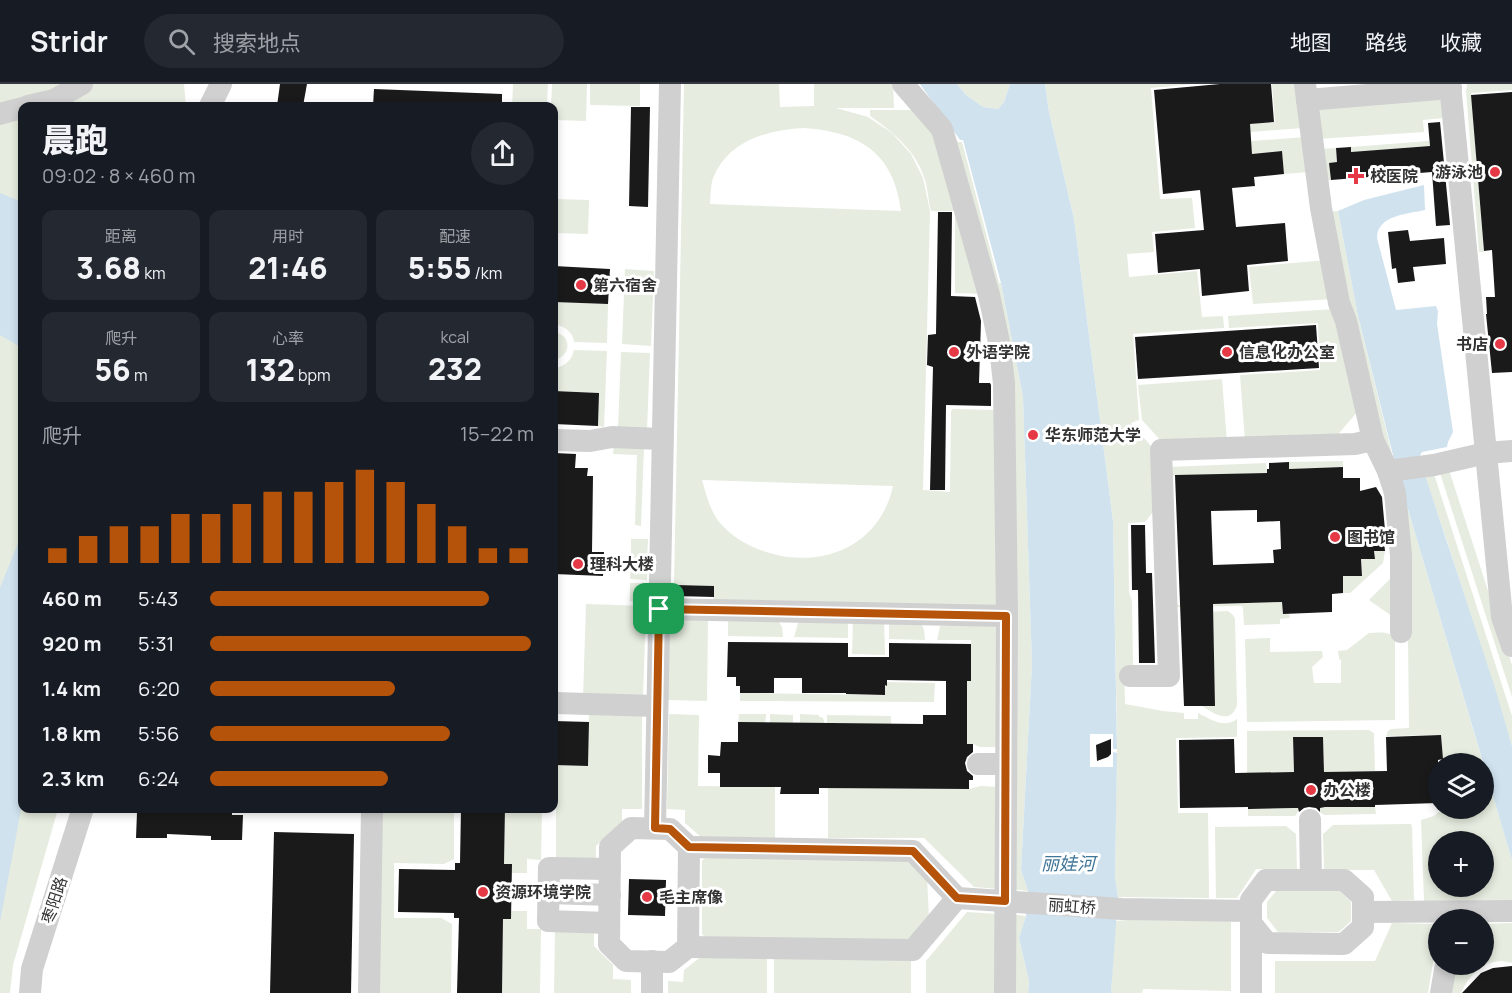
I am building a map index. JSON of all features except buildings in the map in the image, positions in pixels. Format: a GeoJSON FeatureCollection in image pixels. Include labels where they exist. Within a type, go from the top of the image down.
{"type":"FeatureCollection","features":[{"type":"Feature","properties":{"kind":"street"},"geometry":{"type":"LineString","coordinates":[[45,102],[54,100],[82,84]]}},
{"type":"Feature","properties":{"kind":"street"},"geometry":{"type":"LineString","coordinates":[[212,102],[221,84]]}},
{"type":"Feature","properties":{"kind":"street"},"geometry":{"type":"LineString","coordinates":[[655,828],[670,84]]}},
{"type":"Feature","properties":{"kind":"street"},"geometry":{"type":"LineString","coordinates":[[903,84],[942,129],[990,295],[1004,384],[1006,764],[1014,902],[1005,993]]}},
{"type":"Feature","properties":{"kind":"street"},"geometry":{"type":"LineString","coordinates":[[1401,632],[1401,555],[1392,470],[1373,440],[1346,321],[1339,303],[1321,208],[1306,92],[1450,86],[1503,617],[1512,646]]}},
{"type":"Feature","properties":{"kind":"street"},"geometry":{"type":"LineString","coordinates":[[0,114],[18,109]]}},
{"type":"Feature","properties":{"kind":"street"},"geometry":{"type":"LineString","coordinates":[[558,440],[590,441],[612,437],[662,439]]}},
{"type":"Feature","properties":{"kind":"street"},"geometry":{"type":"LineString","coordinates":[[1130,675],[1169,676],[1161,450],[1355,444],[1373,440]]}},
{"type":"Feature","properties":{"kind":"street"},"geometry":{"type":"LineString","coordinates":[[1392,470],[1486,453],[1512,451]]}},
{"type":"Feature","properties":{"kind":"street"},"geometry":{"type":"LineString","coordinates":[[659,609],[1006,616]]}},
{"type":"Feature","properties":{"kind":"street"},"geometry":{"type":"LineString","coordinates":[[558,703],[657,706]]}},
{"type":"Feature","properties":{"kind":"street"},"geometry":{"type":"LineString","coordinates":[[978,764],[1006,764]]}},
{"type":"Feature","properties":{"kind":"street","name":"枣阳路"},"geometry":{"type":"LineString","coordinates":[[30,993],[32,969],[81,813]]}},
{"type":"Feature","properties":{"kind":"street"},"geometry":{"type":"LineString","coordinates":[[369,993],[372,813]]}},
{"type":"Feature","properties":{"kind":"street"},"geometry":{"type":"LineString","coordinates":[[1310,820],[1311,880]]}},
{"type":"Feature","properties":{"kind":"street"},"geometry":{"type":"LineString","coordinates":[[631,828],[655,828],[670,829],[689,847],[913,851],[957,898],[913,950],[688,947],[669,962],[626,961],[609,944],[610,847],[631,828]]}},
{"type":"Feature","properties":{"kind":"street"},"geometry":{"type":"LineString","coordinates":[[688,947],[689,847]]}},
{"type":"Feature","properties":{"kind":"street"},"geometry":{"type":"LineString","coordinates":[[609,922],[548,921],[548,893],[549,868],[610,869]]}},
{"type":"Feature","properties":{"kind":"street"},"geometry":{"type":"LineString","coordinates":[[1251,917],[1267,944],[1344,944],[1363,927],[1363,897],[1344,880],[1266,880],[1251,900],[1251,917],[1251,993]]}},
{"type":"Feature","properties":{"kind":"street"},"geometry":{"type":"LineString","coordinates":[[548,893],[610,895]]}},
{"type":"Feature","properties":{"kind":"street","name":"丽虹桥"},"geometry":{"type":"LineString","coordinates":[[957,898],[1251,917]]}},
{"type":"Feature","properties":{"kind":"street"},"geometry":{"type":"LineString","coordinates":[[1494,913],[1512,911]]}},
{"type":"Feature","properties":{"kind":"street"},"geometry":{"type":"LineString","coordinates":[[1363,912],[1428,915]]}},
{"type":"Feature","properties":{"kind":"street"},"geometry":{"type":"LineString","coordinates":[[652,961],[652,993]]}},
{"type":"Feature","properties":{"kind":"street"},"geometry":{"type":"LineString","coordinates":[[1441,993],[1444,975]]}},
{"type":"Feature","properties":{"kind":"shaded area"},"geometry":{"type":"Polygon","coordinates":[[[0,84],[184,84],[186,102],[18,102],[18,813],[57,813],[13,965],[10,993],[0,993],[0,84]]]}},
{"type":"Feature","properties":{"kind":"shaded area"},"geometry":{"type":"Polygon","coordinates":[[[513,84],[548,84],[547,102],[512,102],[513,84]]]}},
{"type":"Feature","properties":{"kind":"shaded area"},"geometry":{"type":"Polygon","coordinates":[[[552,84],[587,84],[586,121],[558,120],[558,102],[551,102],[552,84]]]}},
{"type":"Feature","properties":{"kind":"shaded area"},"geometry":{"type":"Polygon","coordinates":[[[590,84],[640,84],[640,106],[590,105],[590,84]]]}},
{"type":"Feature","properties":{"kind":"shaded area"},"geometry":{"type":"Polygon","coordinates":[[[684,84],[779,84],[780,107],[814,106],[814,84],[893,84],[894,108],[836,108],[868,117],[892,133],[911,154],[923,178],[930,211],[923,490],[950,492],[951,411],[953,409],[998,410],[1000,609],[713,603],[714,586],[674,585],[684,84]],[[804,128],[777,131],[752,139],[730,154],[721,164],[713,179],[710,204],[901,211],[891,174],[871,149],[842,134],[804,128]],[[702,480],[714,513],[720,523],[735,537],[766,552],[787,557],[808,558],[827,555],[846,548],[862,538],[876,524],[886,507],[893,486],[702,480]]]}},
{"type":"Feature","properties":{"kind":"shaded area"},"geometry":{"type":"Polygon","coordinates":[[[957,84],[1010,84],[1004,102],[998,109],[983,107],[966,95],[957,84]]]}},
{"type":"Feature","properties":{"kind":"shaded area"},"geometry":{"type":"Polygon","coordinates":[[[1045,84],[1193,84],[1151,88],[1160,199],[1192,198],[1195,228],[1152,232],[1154,252],[1127,254],[1129,277],[1197,271],[1202,317],[1223,316],[1224,328],[1133,334],[1139,420],[1131,423],[1156,452],[1157,507],[1145,522],[1128,523],[1133,667],[1124,667],[1125,704],[1184,713],[1184,719],[1198,719],[1198,713],[1222,723],[1237,719],[1237,737],[1176,738],[1178,813],[1208,813],[1209,898],[1118,897],[1115,877],[1117,734],[1113,521],[1074,219],[1049,112],[1045,84]]]}},
{"type":"Feature","properties":{"kind":"shaded area"},"geometry":{"type":"Polygon","coordinates":[[[1272,84],[1299,84],[1302,128],[1249,131],[1250,124],[1275,122],[1272,84]]]}},
{"type":"Feature","properties":{"kind":"shaded area"},"geometry":{"type":"Polygon","coordinates":[[[1467,84],[1512,84],[1512,90],[1471,93],[1484,252],[1479,252],[1467,84]]]}},
{"type":"Feature","properties":{"kind":"shaded area"},"geometry":{"type":"Polygon","coordinates":[[[1441,93],[1444,118],[1423,120],[1424,132],[1318,139],[1314,104],[1441,93]]]}},
{"type":"Feature","properties":{"kind":"shaded area"},"geometry":{"type":"Polygon","coordinates":[[[930,102],[958,142],[962,142],[999,283],[1001,283],[1023,397],[1032,664],[1021,870],[1028,891],[1011,889],[1011,383],[984,294],[955,293],[955,211],[931,211],[925,181],[915,158],[895,135],[870,116],[870,110],[918,110],[930,102]]]}},
{"type":"Feature","properties":{"kind":"shaded area"},"geometry":{"type":"Polygon","coordinates":[[[1305,137],[1309,172],[1284,174],[1282,151],[1252,154],[1252,141],[1305,137]]]}},
{"type":"Feature","properties":{"kind":"shaded area"},"geometry":{"type":"Polygon","coordinates":[[[1429,141],[1430,146],[1351,152],[1351,147],[1429,141]]]}},
{"type":"Feature","properties":{"kind":"shaded area"},"geometry":{"type":"Polygon","coordinates":[[[1336,148],[1337,162],[1329,164],[1331,180],[1323,180],[1320,149],[1336,148]]]}},
{"type":"Feature","properties":{"kind":"shaded area"},"geometry":{"type":"Polygon","coordinates":[[[558,199],[589,200],[588,234],[558,233],[558,199]]]}},
{"type":"Feature","properties":{"kind":"shaded area"},"geometry":{"type":"Polygon","coordinates":[[[1338,211],[1358,316],[1393,458],[1390,464],[1326,212],[1338,211]]]}},
{"type":"Feature","properties":{"kind":"shaded area"},"geometry":{"type":"Polygon","coordinates":[[[1326,260],[1333,299],[1253,304],[1249,267],[1326,260]]]}},
{"type":"Feature","properties":{"kind":"shaded area"},"geometry":{"type":"Polygon","coordinates":[[[625,269],[654,271],[651,346],[622,344],[625,269]]]}},
{"type":"Feature","properties":{"kind":"shaded area"},"geometry":{"type":"Polygon","coordinates":[[[558,302],[608,304],[607,343],[574,342],[569,331],[558,325],[558,302]]]}},
{"type":"Feature","properties":{"kind":"shaded area"},"geometry":{"type":"Polygon","coordinates":[[[1335,309],[1359,410],[1334,439],[1245,441],[1240,375],[1320,370],[1318,323],[1229,328],[1228,316],[1335,309]]]}},
{"type":"Feature","properties":{"kind":"shaded area"},"geometry":{"type":"Polygon","coordinates":[[[558,333],[564,337],[568,346],[558,359],[558,333]]]}},
{"type":"Feature","properties":{"kind":"shaded area"},"geometry":{"type":"Polygon","coordinates":[[[574,350],[607,351],[604,427],[598,426],[599,393],[558,391],[558,367],[572,357],[574,350]]]}},
{"type":"Feature","properties":{"kind":"shaded area"},"geometry":{"type":"Polygon","coordinates":[[[621,352],[650,353],[647,430],[618,428],[621,352]]]}},
{"type":"Feature","properties":{"kind":"shaded area"},"geometry":{"type":"Polygon","coordinates":[[[1222,379],[1227,442],[1164,444],[1142,420],[1138,385],[1222,379]]]}},
{"type":"Feature","properties":{"kind":"shaded area"},"geometry":{"type":"Polygon","coordinates":[[[614,446],[644,447],[641,526],[635,525],[637,455],[613,454],[614,446]]]}},
{"type":"Feature","properties":{"kind":"shaded area"},"geometry":{"type":"Polygon","coordinates":[[[1343,461],[1343,467],[1289,469],[1289,462],[1343,461]]]}},
{"type":"Feature","properties":{"kind":"shaded area"},"geometry":{"type":"Polygon","coordinates":[[[1266,463],[1267,473],[1169,476],[1168,467],[1266,463]]]}},
{"type":"Feature","properties":{"kind":"shaded area"},"geometry":{"type":"Polygon","coordinates":[[[1449,470],[1512,665],[1512,697],[1440,473],[1449,470]]]}},
{"type":"Feature","properties":{"kind":"shaded area"},"geometry":{"type":"Polygon","coordinates":[[[1434,474],[1512,716],[1512,746],[1425,477],[1434,474]]]}},
{"type":"Feature","properties":{"kind":"shaded area"},"geometry":{"type":"Polygon","coordinates":[[[1399,479],[1480,753],[1442,753],[1441,735],[1386,736],[1391,729],[1409,728],[1408,636],[1399,479]]]}},
{"type":"Feature","properties":{"kind":"shaded area"},"geometry":{"type":"Polygon","coordinates":[[[631,539],[648,539],[647,560],[631,560],[631,539]]]}},
{"type":"Feature","properties":{"kind":"shaded area"},"geometry":{"type":"Polygon","coordinates":[[[1374,551],[1385,551],[1383,563],[1350,593],[1343,593],[1343,576],[1362,576],[1361,559],[1375,558],[1374,551]]]}},
{"type":"Feature","properties":{"kind":"shaded area"},"geometry":{"type":"Polygon","coordinates":[[[631,564],[647,564],[647,580],[630,579],[631,564]]]}},
{"type":"Feature","properties":{"kind":"shaded area"},"geometry":{"type":"Polygon","coordinates":[[[1395,574],[1396,619],[1369,600],[1395,574]]]}},
{"type":"Feature","properties":{"kind":"shaded area"},"geometry":{"type":"Polygon","coordinates":[[[630,583],[647,583],[646,601],[630,601],[630,583]]]}},
{"type":"Feature","properties":{"kind":"shaded area"},"geometry":{"type":"Polygon","coordinates":[[[1282,602],[1283,610],[1286,614],[1289,613],[1290,618],[1280,619],[1280,624],[1244,625],[1242,606],[1175,607],[1173,605],[1282,602]]]}},
{"type":"Feature","properties":{"kind":"shaded area"},"geometry":{"type":"Polygon","coordinates":[[[586,604],[646,606],[643,699],[583,698],[586,604]]]}},
{"type":"Feature","properties":{"kind":"shaded area"},"geometry":{"type":"Polygon","coordinates":[[[1228,611],[1235,619],[1237,705],[1231,715],[1222,716],[1202,706],[1215,705],[1213,616],[1182,617],[1183,613],[1228,611]]]}},
{"type":"Feature","properties":{"kind":"shaded area"},"geometry":{"type":"Polygon","coordinates":[[[728,617],[779,622],[783,637],[728,636],[728,617]]]}},
{"type":"Feature","properties":{"kind":"shaded area"},"geometry":{"type":"Polygon","coordinates":[[[802,618],[848,619],[848,638],[794,637],[802,618]]]}},
{"type":"Feature","properties":{"kind":"shaded area"},"geometry":{"type":"Polygon","coordinates":[[[669,619],[708,619],[707,701],[668,700],[669,619]]]}},
{"type":"Feature","properties":{"kind":"shaded area"},"geometry":{"type":"Polygon","coordinates":[[[853,619],[884,620],[885,655],[852,654],[853,619]]]}},
{"type":"Feature","properties":{"kind":"shaded area"},"geometry":{"type":"Polygon","coordinates":[[[889,620],[922,625],[925,640],[889,639],[889,620]]]}},
{"type":"Feature","properties":{"kind":"shaded area"},"geometry":{"type":"Polygon","coordinates":[[[1000,622],[1000,747],[980,747],[967,744],[967,681],[971,680],[971,640],[937,640],[940,626],[1000,622]]]}},
{"type":"Feature","properties":{"kind":"shaded area"},"geometry":{"type":"Polygon","coordinates":[[[1369,633],[1387,633],[1395,640],[1395,720],[1247,722],[1245,639],[1270,638],[1270,652],[1322,651],[1323,657],[1312,667],[1314,683],[1341,683],[1341,660],[1338,651],[1347,650],[1369,633]]]}},
{"type":"Feature","properties":{"kind":"shaded area"},"geometry":{"type":"Polygon","coordinates":[[[885,682],[935,683],[934,702],[740,701],[740,693],[885,695],[885,682]]]}},
{"type":"Feature","properties":{"kind":"shaded area"},"geometry":{"type":"Polygon","coordinates":[[[589,710],[642,711],[642,809],[622,809],[622,822],[596,846],[596,861],[556,860],[558,765],[588,766],[589,710]]]}},
{"type":"Feature","properties":{"kind":"shaded area"},"geometry":{"type":"Polygon","coordinates":[[[669,714],[699,715],[698,786],[775,787],[775,838],[701,837],[685,823],[685,810],[667,809],[669,714]]]}},
{"type":"Feature","properties":{"kind":"shaded area"},"geometry":{"type":"Polygon","coordinates":[[[739,714],[766,714],[765,727],[738,726],[739,714]]]}},
{"type":"Feature","properties":{"kind":"shaded area"},"geometry":{"type":"Polygon","coordinates":[[[770,714],[793,715],[793,727],[770,727],[770,714]]]}},
{"type":"Feature","properties":{"kind":"shaded area"},"geometry":{"type":"Polygon","coordinates":[[[800,714],[819,715],[824,720],[824,727],[800,727],[800,714]]]}},
{"type":"Feature","properties":{"kind":"shaded area"},"geometry":{"type":"Polygon","coordinates":[[[827,715],[891,716],[891,728],[827,727],[827,715]]]}},
{"type":"Feature","properties":{"kind":"shaded area"},"geometry":{"type":"Polygon","coordinates":[[[1369,730],[1374,733],[1375,771],[1324,772],[1323,737],[1293,738],[1294,772],[1247,773],[1247,731],[1369,730]]]}},
{"type":"Feature","properties":{"kind":"shaded area"},"geometry":{"type":"Polygon","coordinates":[[[981,786],[1000,787],[999,889],[974,887],[924,838],[828,838],[828,788],[969,789],[981,786]]]}},
{"type":"Feature","properties":{"kind":"shaded area"},"geometry":{"type":"Polygon","coordinates":[[[1494,799],[1512,860],[1512,900],[1424,901],[1421,820],[1428,818],[1494,819],[1494,799]]]}},
{"type":"Feature","properties":{"kind":"shaded area"},"geometry":{"type":"Polygon","coordinates":[[[1375,807],[1376,814],[1324,815],[1320,812],[1320,808],[1375,807]]]}},
{"type":"Feature","properties":{"kind":"shaded area"},"geometry":{"type":"Polygon","coordinates":[[[1298,808],[1295,816],[1248,816],[1248,809],[1298,808]]]}},
{"type":"Feature","properties":{"kind":"shaded area"},"geometry":{"type":"Polygon","coordinates":[[[382,813],[454,813],[454,859],[444,864],[394,863],[394,918],[441,918],[452,924],[451,993],[377,993],[382,813]]]}},
{"type":"Feature","properties":{"kind":"shaded area"},"geometry":{"type":"Polygon","coordinates":[[[505,813],[542,813],[541,860],[527,859],[527,873],[512,873],[512,864],[504,864],[505,813]]]}},
{"type":"Feature","properties":{"kind":"shaded area"},"geometry":{"type":"Polygon","coordinates":[[[1411,824],[1414,900],[1392,901],[1374,870],[1324,870],[1323,834],[1333,825],[1411,824]]]}},
{"type":"Feature","properties":{"kind":"shaded area"},"geometry":{"type":"Polygon","coordinates":[[[1286,826],[1296,834],[1297,869],[1256,869],[1237,898],[1216,898],[1215,827],[1286,826]]]}},
{"type":"Feature","properties":{"kind":"shaded area"},"geometry":{"type":"Polygon","coordinates":[[[707,856],[910,859],[927,876],[929,919],[911,941],[705,937],[702,934],[702,861],[707,856]]]}},
{"type":"Feature","properties":{"kind":"shaded area"},"geometry":{"type":"Polygon","coordinates":[[[1277,890],[1339,890],[1351,902],[1351,921],[1339,932],[1278,932],[1267,918],[1267,902],[1277,890]]]}},
{"type":"Feature","properties":{"kind":"shaded area"},"geometry":{"type":"Polygon","coordinates":[[[511,911],[527,911],[527,929],[541,929],[540,993],[502,993],[503,919],[511,919],[511,911]]]}},
{"type":"Feature","properties":{"kind":"shaded area"},"geometry":{"type":"Polygon","coordinates":[[[967,912],[998,914],[998,993],[926,993],[926,961],[967,912]]]}},
{"type":"Feature","properties":{"kind":"shaded area"},"geometry":{"type":"Polygon","coordinates":[[[1011,914],[1026,916],[1019,938],[1029,981],[1028,993],[1010,993],[1011,914]]]}},
{"type":"Feature","properties":{"kind":"shaded area"},"geometry":{"type":"Polygon","coordinates":[[[1116,921],[1231,921],[1231,991],[1143,989],[1142,993],[1111,993],[1116,921]]]}},
{"type":"Feature","properties":{"kind":"shaded area"},"geometry":{"type":"Polygon","coordinates":[[[1392,923],[1428,924],[1428,975],[1431,975],[1428,993],[1275,993],[1275,961],[1375,961],[1392,923]]]}},
{"type":"Feature","properties":{"kind":"shaded area"},"geometry":{"type":"Polygon","coordinates":[[[1512,923],[1512,963],[1494,962],[1494,924],[1512,923]]]}},
{"type":"Feature","properties":{"kind":"shaded area"},"geometry":{"type":"Polygon","coordinates":[[[555,930],[594,931],[594,946],[613,965],[613,979],[631,980],[631,993],[554,993],[555,930]]]}},
{"type":"Feature","properties":{"kind":"shaded area"},"geometry":{"type":"Polygon","coordinates":[[[702,956],[767,958],[767,993],[668,993],[668,981],[683,982],[684,970],[702,956]]]}},
{"type":"Feature","properties":{"kind":"shaded area"},"geometry":{"type":"Polygon","coordinates":[[[774,958],[911,960],[911,993],[774,993],[774,958]]]}},
{"type":"Feature","properties":{"kind":"shaded area"},"geometry":{"type":"Polygon","coordinates":[[[1452,975],[1472,975],[1461,993],[1449,993],[1452,975]]]}},
{"type":"Feature","properties":{"kind":"water","name":"丽娃河"},"geometry":{"type":"Polygon","coordinates":[[[920,84],[957,84],[966,95],[983,107],[998,109],[1004,102],[1010,84],[1045,84],[1049,112],[1074,219],[1113,521],[1117,749],[1113,749],[1113,734],[1090,734],[1090,767],[1113,767],[1113,752],[1117,753],[1115,877],[1118,897],[1111,993],[1028,993],[1029,981],[1019,938],[1026,916],[1028,891],[1021,870],[1032,664],[1023,397],[1001,283],[963,140],[960,140],[920,84]]]}},
{"type":"Feature","properties":{"kind":"water"},"geometry":{"type":"Polygon","coordinates":[[[1424,185],[1425,210],[1388,220],[1378,230],[1377,238],[1396,310],[1436,306],[1438,311],[1437,324],[1453,432],[1447,447],[1422,452],[1419,457],[1512,746],[1512,860],[1494,799],[1494,753],[1480,753],[1399,479],[1358,316],[1338,211],[1364,200],[1424,185]]]}},
{"type":"Feature","properties":{"kind":"water"},"geometry":{"type":"Polygon","coordinates":[[[0,193],[18,200],[18,346],[0,335],[0,193]]]}},
{"type":"Feature","properties":{"kind":"water"},"geometry":{"type":"Polygon","coordinates":[[[18,543],[18,813],[20,813],[0,922],[0,588],[18,543]]]}},
{"type":"Feature","properties":{"kind":"place","name":"游泳池"},"geometry":{"type":"Point","coordinates":[1495,172]}},
{"type":"Feature","properties":{"kind":"place","name":"校医院"},"geometry":{"type":"Point","coordinates":[1356,176]}},
{"type":"Feature","properties":{"kind":"place","name":"第六宿舍"},"geometry":{"type":"Point","coordinates":[581,285]}},
{"type":"Feature","properties":{"kind":"place","name":"书店"},"geometry":{"type":"Point","coordinates":[1500,344]}},
{"type":"Feature","properties":{"kind":"place","name":"外语学院"},"geometry":{"type":"Point","coordinates":[954,352]}},
{"type":"Feature","properties":{"kind":"place","name":"信息化办公室"},"geometry":{"type":"Point","coordinates":[1227,352]}},
{"type":"Feature","properties":{"kind":"place","name":"华东师范大学"},"geometry":{"type":"Point","coordinates":[1033,435]}},
{"type":"Feature","properties":{"kind":"place","name":"图书馆"},"geometry":{"type":"Point","coordinates":[1335,537]}},
{"type":"Feature","properties":{"kind":"place","name":"理科大楼"},"geometry":{"type":"Point","coordinates":[578,564]}},
{"type":"Feature","properties":{"kind":"place","name":"办公楼"},"geometry":{"type":"Point","coordinates":[1311,790]}},
{"type":"Feature","properties":{"kind":"place","name":"资源环境学院"},"geometry":{"type":"Point","coordinates":[483,892]}},
{"type":"Feature","properties":{"kind":"place","name":"毛主席像"},"geometry":{"type":"Point","coordinates":[647,897]}},
{"type":"Feature","properties":{"kind":"route"},"geometry":{"type":"LineString","coordinates":[[659,609],[1006,616],[1005,901],[957,898],[913,851],[689,847],[670,829],[655,828],[659,609]]}}]}
